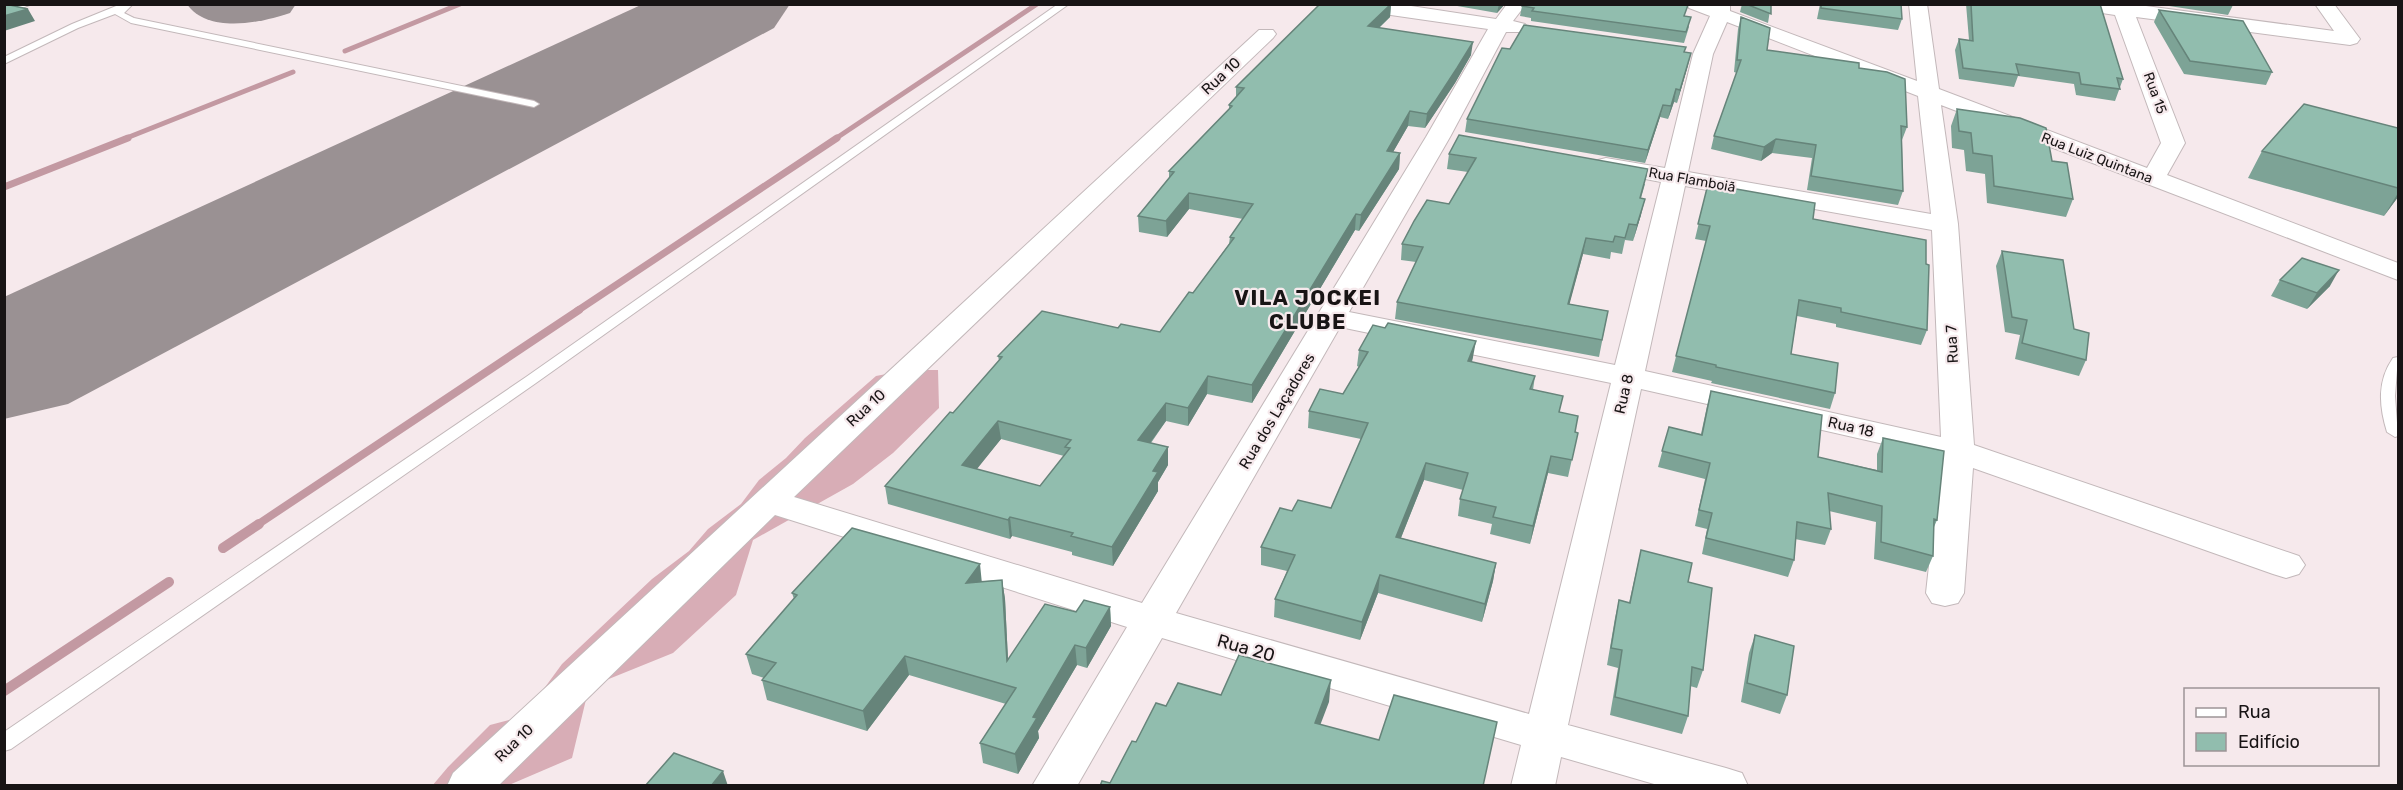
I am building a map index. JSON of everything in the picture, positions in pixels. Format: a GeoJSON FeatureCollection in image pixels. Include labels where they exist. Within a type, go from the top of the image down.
{"type":"FeatureCollection","features":[{"type":"Feature","properties":{"kind":"street"},"geometry":{"type":"LineString","coordinates":[[1356,4],[1509,15],[1534,30]]}},
{"type":"Feature","properties":{"kind":"street"},"geometry":{"type":"LineString","coordinates":[[1918,4],[1930,95]]}},
{"type":"Feature","properties":{"kind":"street"},"geometry":{"type":"LineString","coordinates":[[2076,4],[2123,8],[2350,39],[2324,4]]}},
{"type":"Feature","properties":{"kind":"street","name":"Rua Luiz Quintana"},"geometry":{"type":"LineString","coordinates":[[1712,7],[1930,95],[2398,272]]}},
{"type":"Feature","properties":{"kind":"street","name":"Rua 8"},"geometry":{"type":"LineString","coordinates":[[1533,786],[1675,177],[1692,52],[1712,7]]}},
{"type":"Feature","properties":{"kind":"street","name":"Rua 15"},"geometry":{"type":"LineString","coordinates":[[2123,8],[2172,142],[2153,179]]}},
{"type":"Feature","properties":{"kind":"street","name":"Rua dos Laçadores"},"geometry":{"type":"LineString","coordinates":[[1054,786],[1333,317],[1450,139],[1509,15]]}},
{"type":"Feature","properties":{"kind":"street","name":"Rua 10"},"geometry":{"type":"LineString","coordinates":[[469,786],[768,501],[1266,33]]}},
{"type":"Feature","properties":{"kind":"street","name":"Rua 7"},"geometry":{"type":"LineString","coordinates":[[1930,95],[1946,224],[1958,451],[1945,593]]}},
{"type":"Feature","properties":{"kind":"street","name":"Rua Flamboiã"},"geometry":{"type":"LineString","coordinates":[[1580,161],[1946,224]]}},
{"type":"Feature","properties":{"kind":"street","name":"Rua 18"},"geometry":{"type":"LineString","coordinates":[[1333,317],[1628,377],[1958,451],[2286,565]]}},
{"type":"Feature","properties":{"kind":"street","name":"Rua 20"},"geometry":{"type":"LineString","coordinates":[[768,501],[1153,621],[1726,786]]}},
{"type":"Feature","properties":{"kind":"lane"},"geometry":{"type":"LineString","coordinates":[[4,12],[28,4]]}},
{"type":"Feature","properties":{"kind":"lane"},"geometry":{"type":"LineString","coordinates":[[4,744],[540,373],[1065,4]]}},
{"type":"Feature","properties":{"kind":"lane"},"geometry":{"type":"LineString","coordinates":[[4,61],[75,26],[125,6]]}},
{"type":"Feature","properties":{"kind":"lane"},"geometry":{"type":"LineString","coordinates":[[125,6],[119,14],[131,20],[534,104]]}},
{"type":"Feature","properties":{"kind":"lane"},"geometry":{"type":"LineString","coordinates":[[2395,432],[2388,414],[2388,394],[2390,374],[2398,361]]}},
{"type":"Feature","properties":{"kind":"shaded area"},"geometry":{"type":"Polygon","coordinates":[[[907,370],[938,370],[939,408],[893,453],[853,484],[753,540],[736,595],[673,653],[589,687],[572,758],[509,785],[432,786],[490,725],[524,716],[562,664],[652,579],[689,551],[708,529],[741,504],[759,480],[786,458],[805,438],[876,376],[907,370]]]}},
{"type":"Feature","properties":{"kind":"building"},"geometry":{"type":"Polygon","coordinates":[[[5,4],[28,9],[4,16],[5,4]]]}},
{"type":"Feature","properties":{"kind":"building"},"geometry":{"type":"Polygon","coordinates":[[[1320,4],[1391,4],[1368,26],[1473,42],[1427,114],[1410,111],[1387,151],[1400,153],[1361,215],[1356,214],[1252,385],[1208,376],[1188,408],[1166,403],[1138,440],[1168,447],[1153,471],[1158,472],[1112,547],[1071,536],[1073,533],[1010,517],[1008,520],[885,486],[1002,357],[998,356],[1042,311],[1118,328],[1121,324],[1160,332],[1189,292],[1193,293],[1234,238],[1230,237],[1253,204],[1189,193],[1166,221],[1138,216],[1174,172],[1169,171],[1232,106],[1229,105],[1244,88],[1236,87],[1320,4]],[[998,421],[962,465],[1040,486],[1070,448],[1065,447],[1071,440],[998,421]]]}},
{"type":"Feature","properties":{"kind":"building"},"geometry":{"type":"Polygon","coordinates":[[[1523,4],[1684,4],[1688,5],[1684,16],[1691,17],[1686,32],[1532,11],[1534,8],[1522,6],[1523,4]]]}},
{"type":"Feature","properties":{"kind":"building"},"geometry":{"type":"Polygon","coordinates":[[[1746,4],[1771,4],[1771,14],[1746,4]]]}},
{"type":"Feature","properties":{"kind":"building"},"geometry":{"type":"Polygon","coordinates":[[[1821,4],[1901,4],[1902,19],[1821,8],[1821,4]]]}},
{"type":"Feature","properties":{"kind":"building"},"geometry":{"type":"Polygon","coordinates":[[[1971,4],[2100,4],[2123,79],[2117,78],[2120,89],[2081,84],[2079,73],[2016,64],[2019,75],[1963,68],[1959,39],[1973,41],[1971,4]]]}},
{"type":"Feature","properties":{"kind":"building"},"geometry":{"type":"Polygon","coordinates":[[[2159,10],[2243,21],[2272,72],[2190,61],[2159,10]]]}},
{"type":"Feature","properties":{"kind":"building"},"geometry":{"type":"Polygon","coordinates":[[[1741,17],[1770,28],[1767,50],[1859,63],[1859,68],[1887,72],[1905,79],[1907,127],[1901,126],[1903,191],[1811,176],[1816,145],[1776,139],[1764,147],[1714,136],[1741,60],[1737,60],[1741,17]]]}},
{"type":"Feature","properties":{"kind":"building"},"geometry":{"type":"Polygon","coordinates":[[[1524,25],[1686,47],[1684,52],[1691,53],[1680,90],[1676,89],[1671,106],[1663,105],[1648,150],[1467,119],[1502,48],[1510,49],[1524,25]]]}},
{"type":"Feature","properties":{"kind":"building"},"geometry":{"type":"Polygon","coordinates":[[[2304,104],[2398,128],[2398,188],[2262,151],[2304,104]]]}},
{"type":"Feature","properties":{"kind":"building"},"geometry":{"type":"Polygon","coordinates":[[[1957,109],[2020,118],[2046,128],[2052,161],[2067,163],[2073,199],[1994,186],[1992,156],[1973,153],[1971,133],[1959,131],[1957,109]]]}},
{"type":"Feature","properties":{"kind":"building"},"geometry":{"type":"Polygon","coordinates":[[[1459,135],[1648,169],[1640,198],[1645,199],[1637,225],[1629,224],[1625,238],[1615,236],[1613,242],[1586,238],[1568,304],[1608,311],[1602,340],[1397,302],[1423,247],[1402,244],[1414,221],[1427,200],[1449,204],[1476,158],[1449,154],[1459,135]]]}},
{"type":"Feature","properties":{"kind":"building"},"geometry":{"type":"Polygon","coordinates":[[[1708,184],[1815,203],[1813,219],[1926,240],[1926,264],[1929,265],[1927,330],[1841,312],[1841,308],[1799,300],[1791,354],[1838,363],[1835,393],[1676,356],[1710,226],[1698,224],[1708,184]]]}},
{"type":"Feature","properties":{"kind":"building"},"geometry":{"type":"Polygon","coordinates":[[[2002,251],[2063,260],[2074,329],[2089,333],[2086,360],[2022,343],[2027,320],[2012,317],[2002,251]]]}},
{"type":"Feature","properties":{"kind":"building"},"geometry":{"type":"Polygon","coordinates":[[[2302,258],[2339,270],[2317,293],[2280,280],[2302,258]]]}},
{"type":"Feature","properties":{"kind":"building"},"geometry":{"type":"Polygon","coordinates":[[[1388,323],[1476,341],[1468,361],[1535,376],[1530,389],[1563,396],[1559,412],[1578,416],[1575,432],[1578,433],[1572,460],[1551,456],[1533,526],[1493,517],[1496,507],[1460,499],[1468,473],[1426,463],[1396,537],[1496,563],[1485,604],[1380,575],[1362,622],[1275,599],[1295,555],[1261,547],[1280,508],[1292,511],[1298,500],[1331,508],[1368,423],[1309,411],[1320,389],[1343,394],[1368,352],[1359,350],[1373,325],[1385,328],[1388,323]]]}},
{"type":"Feature","properties":{"kind":"building"},"geometry":{"type":"Polygon","coordinates":[[[1711,391],[1822,415],[1818,457],[1882,472],[1883,438],[1944,451],[1937,520],[1934,519],[1933,556],[1881,542],[1882,506],[1828,493],[1831,529],[1797,522],[1794,560],[1706,538],[1712,513],[1699,510],[1710,463],[1662,451],[1669,427],[1702,435],[1711,391]]]}},
{"type":"Feature","properties":{"kind":"building"},"geometry":{"type":"Polygon","coordinates":[[[852,528],[980,564],[966,583],[1002,580],[1007,661],[1045,604],[1076,612],[1084,600],[1110,607],[1086,648],[1075,645],[1033,717],[1037,718],[1015,754],[980,743],[1016,688],[905,656],[863,711],[762,680],[776,663],[746,654],[797,595],[792,593],[852,528]]]}},
{"type":"Feature","properties":{"kind":"building"},"geometry":{"type":"Polygon","coordinates":[[[1641,550],[1692,563],[1688,582],[1712,588],[1703,670],[1692,667],[1688,716],[1615,697],[1622,650],[1611,648],[1619,600],[1630,603],[1641,550]]]}},
{"type":"Feature","properties":{"kind":"building"},"geometry":{"type":"Polygon","coordinates":[[[1755,635],[1794,646],[1787,695],[1747,683],[1755,635]]]}},
{"type":"Feature","properties":{"kind":"building"},"geometry":{"type":"Polygon","coordinates":[[[1239,655],[1331,680],[1315,723],[1379,740],[1394,695],[1497,722],[1483,786],[1100,786],[1102,781],[1110,783],[1132,741],[1136,742],[1156,703],[1166,706],[1178,683],[1221,695],[1239,655]]]}},
{"type":"Feature","properties":{"kind":"building"},"geometry":{"type":"Polygon","coordinates":[[[674,753],[723,771],[711,786],[645,786],[674,753]]]}},
{"type":"Feature","properties":{"kind":"waterway"},"geometry":{"type":"LineString","coordinates":[[345,51],[460,4]]}},
{"type":"Feature","properties":{"kind":"waterway"},"geometry":{"type":"LineString","coordinates":[[835,139],[1037,4]]}},
{"type":"Feature","properties":{"kind":"waterway"},"geometry":{"type":"LineString","coordinates":[[124,139],[293,72]]}},
{"type":"Feature","properties":{"kind":"waterway"},"geometry":{"type":"LineString","coordinates":[[4,187],[128,138]]}},
{"type":"Feature","properties":{"kind":"waterway"},"geometry":{"type":"LineString","coordinates":[[577,311],[837,138]]}},
{"type":"Feature","properties":{"kind":"waterway"},"geometry":{"type":"LineString","coordinates":[[257,525],[579,310]]}},
{"type":"Feature","properties":{"kind":"waterway"},"geometry":{"type":"LineString","coordinates":[[223,548],[259,524]]}},
{"type":"Feature","properties":{"kind":"waterway"},"geometry":{"type":"LineString","coordinates":[[4,691],[169,582]]}},
{"type":"Feature","properties":{"kind":"taxiway"},"geometry":{"type":"LineString","coordinates":[[209,4],[232,10],[274,4]]}},
{"type":"Feature","properties":{"kind":"runway"},"geometry":{"type":"LineString","coordinates":[[4,365],[735,4]]}},
{"type":"Feature","properties":{"kind":"district","name":"VILA JOCKEI CLUBE"},"geometry":{"type":"Point","coordinates":[1308,309]}}]}
